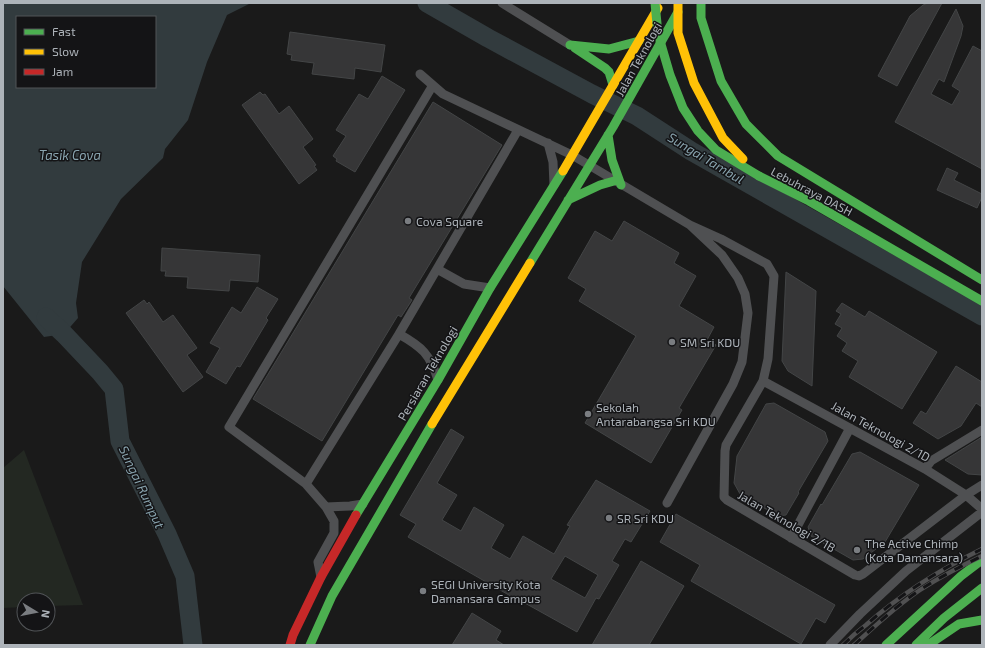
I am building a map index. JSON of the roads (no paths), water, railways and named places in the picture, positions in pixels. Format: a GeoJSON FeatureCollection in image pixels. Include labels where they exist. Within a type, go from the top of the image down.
{"type":"FeatureCollection","features":[{"type":"Feature","properties":{"kind":"main road"},"geometry":{"type":"LineString","coordinates":[[655,3],[658,34],[670,75],[683,108],[698,131],[716,150],[759,176]]}},
{"type":"Feature","properties":{"kind":"main road","name":"Jalan Teknologi"},"geometry":{"type":"LineString","coordinates":[[593,118],[660,3]]}},
{"type":"Feature","properties":{"kind":"main road","name":"Lebuhraya DASH"},"geometry":{"type":"LineString","coordinates":[[678,3],[678,33],[694,83],[723,138],[759,176],[809,201],[982,302]]}},
{"type":"Feature","properties":{"kind":"main road","name":"Jalan Teknologi"},"geometry":{"type":"LineString","coordinates":[[611,131],[683,3]]}},
{"type":"Feature","properties":{"kind":"main road","name":"Lebuhraya DASH"},"geometry":{"type":"LineString","coordinates":[[701,3],[701,18],[720,81],[746,124],[778,156],[982,280]]}},
{"type":"Feature","properties":{"kind":"main road"},"geometry":{"type":"LineString","coordinates":[[709,3],[708,10],[711,51]]}},
{"type":"Feature","properties":{"kind":"main road"},"geometry":{"type":"LineString","coordinates":[[570,45],[592,48],[609,48],[638,40]]}},
{"type":"Feature","properties":{"kind":"main road"},"geometry":{"type":"LineString","coordinates":[[570,45],[609,72],[611,87]]}},
{"type":"Feature","properties":{"kind":"main road","name":"Persiaran Teknologi"},"geometry":{"type":"LineString","coordinates":[[290,645],[293,635],[321,577],[438,380],[490,288],[572,155],[593,118]]}},
{"type":"Feature","properties":{"kind":"main road"},"geometry":{"type":"LineString","coordinates":[[310,645],[332,596],[455,384],[611,131]]}},
{"type":"Feature","properties":{"kind":"main road"},"geometry":{"type":"LineString","coordinates":[[568,200],[600,185],[617,183],[612,160],[611,131]]}},
{"type":"Feature","properties":{"kind":"main road"},"geometry":{"type":"LineString","coordinates":[[886,645],[961,576],[982,560]]}},
{"type":"Feature","properties":{"kind":"main road"},"geometry":{"type":"LineString","coordinates":[[961,576],[975,575]]}},
{"type":"Feature","properties":{"kind":"main road"},"geometry":{"type":"LineString","coordinates":[[916,645],[944,618],[982,588]]}},
{"type":"Feature","properties":{"kind":"main road"},"geometry":{"type":"LineString","coordinates":[[928,645],[960,624],[982,620]]}},
{"type":"Feature","properties":{"kind":"street"},"geometry":{"type":"LineString","coordinates":[[502,3],[570,45]]}},
{"type":"Feature","properties":{"kind":"street"},"geometry":{"type":"LineString","coordinates":[[420,74],[443,94],[572,155],[690,225],[721,239],[767,264],[774,276],[768,359],[763,381]]}},
{"type":"Feature","properties":{"kind":"street"},"geometry":{"type":"LineString","coordinates":[[321,577],[318,562],[334,533],[334,521],[326,507],[306,484],[229,428],[432,85]]}},
{"type":"Feature","properties":{"kind":"street"},"geometry":{"type":"LineString","coordinates":[[306,484],[399,334],[518,130]]}},
{"type":"Feature","properties":{"kind":"street"},"geometry":{"type":"LineString","coordinates":[[548,143],[553,162],[554,184]]}},
{"type":"Feature","properties":{"kind":"street"},"geometry":{"type":"LineString","coordinates":[[667,503],[733,384],[742,362],[747,329],[748,313],[745,294],[738,278],[722,255],[690,225]]}},
{"type":"Feature","properties":{"kind":"street"},"geometry":{"type":"LineString","coordinates":[[437,269],[464,284],[490,288]]}},
{"type":"Feature","properties":{"kind":"street"},"geometry":{"type":"LineString","coordinates":[[399,334],[424,350],[431,360],[438,380]]}},
{"type":"Feature","properties":{"kind":"street","name":"Jalan Teknologi 2/1D"},"geometry":{"type":"LineString","coordinates":[[763,381],[925,469],[966,495],[982,511]]}},
{"type":"Feature","properties":{"kind":"street","name":"Jalan Teknologi 2/1B"},"geometry":{"type":"LineString","coordinates":[[763,381],[726,445],[724,497],[855,575],[859,576],[863,574],[966,495]]}},
{"type":"Feature","properties":{"kind":"street"},"geometry":{"type":"LineString","coordinates":[[791,538],[850,428]]}},
{"type":"Feature","properties":{"kind":"street"},"geometry":{"type":"LineString","coordinates":[[925,469],[931,461],[982,430]]}},
{"type":"Feature","properties":{"kind":"street"},"geometry":{"type":"LineString","coordinates":[[966,495],[982,485]]}},
{"type":"Feature","properties":{"kind":"street"},"geometry":{"type":"LineString","coordinates":[[326,507],[363,504]]}},
{"type":"Feature","properties":{"kind":"street"},"geometry":{"type":"LineString","coordinates":[[830,645],[860,614],[906,571],[982,511]]}},
{"type":"Feature","properties":{"kind":"water","name":"Tasik Cova"},"geometry":{"type":"Polygon","coordinates":[[[3,3],[251,3],[227,15],[207,62],[188,120],[165,149],[163,158],[121,199],[82,262],[76,303],[78,318],[64,334],[44,337],[3,286],[3,3]]]}},
{"type":"Feature","properties":{"kind":"waterway","name":"Sungai Tambul"},"geometry":{"type":"LineString","coordinates":[[427,3],[592,94],[637,116],[691,151],[982,316]]}},
{"type":"Feature","properties":{"kind":"waterway","name":"Sungai Rumput"},"geometry":{"type":"LineString","coordinates":[[46,317],[100,372],[114,389],[120,441],[167,534],[185,576],[193,645]]}},
{"type":"Feature","properties":{"kind":"railway"},"geometry":{"type":"LineString","coordinates":[[843,645],[907,592],[951,565],[982,549]]}},
{"type":"Feature","properties":{"kind":"railway"},"geometry":{"type":"LineString","coordinates":[[854,645],[894,609],[911,596],[935,581],[982,556]]}},
{"type":"Feature","properties":{"kind":"place","name":"Cova Square"},"geometry":{"type":"Point","coordinates":[408,221]}},
{"type":"Feature","properties":{"kind":"place","name":"SM Sri KDU"},"geometry":{"type":"Point","coordinates":[672,342]}},
{"type":"Feature","properties":{"kind":"place","name":"Sekolah Antarabangsa Sri KDU"},"geometry":{"type":"Point","coordinates":[588,414]}},
{"type":"Feature","properties":{"kind":"place","name":"SR Sri KDU"},"geometry":{"type":"Point","coordinates":[609,518]}},
{"type":"Feature","properties":{"kind":"place","name":"The Active Chimp (Kota Damansara)"},"geometry":{"type":"Point","coordinates":[857,550]}},
{"type":"Feature","properties":{"kind":"place","name":"SEGI University Kota Damansara Campus"},"geometry":{"type":"Point","coordinates":[423,591]}}]}
